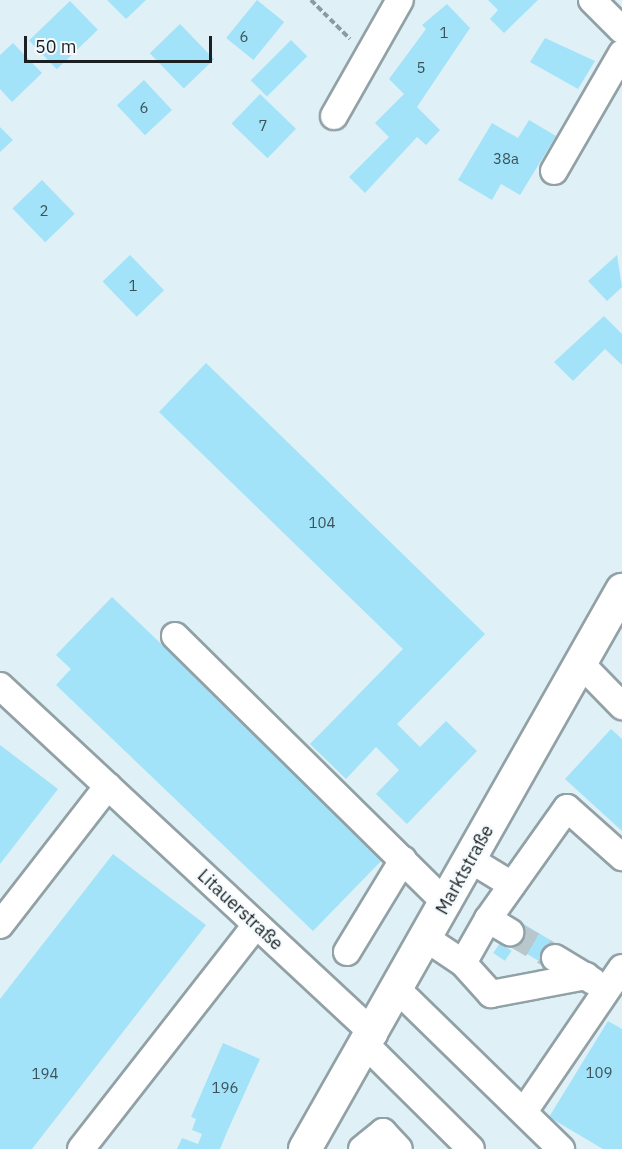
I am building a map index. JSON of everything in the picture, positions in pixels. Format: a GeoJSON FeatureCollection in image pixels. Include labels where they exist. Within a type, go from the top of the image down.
{"type":"FeatureCollection","features":[{"type":"Feature","properties":{"kind":"main road","name":"Marktstraße"},"geometry":{"type":"LineString","coordinates":[[305,1149],[370,1040],[622,590]]}},
{"type":"Feature","properties":{"kind":"street"},"geometry":{"type":"LineString","coordinates":[[334,116],[365,54],[400,0]]}},
{"type":"Feature","properties":{"kind":"street"},"geometry":{"type":"LineString","coordinates":[[592,0],[622,30]]}},
{"type":"Feature","properties":{"kind":"street"},"geometry":{"type":"LineString","coordinates":[[554,171],[622,53]]}},
{"type":"Feature","properties":{"kind":"street"},"geometry":{"type":"LineString","coordinates":[[175,636],[447,904]]}},
{"type":"Feature","properties":{"kind":"street"},"geometry":{"type":"LineString","coordinates":[[581,664],[622,706]]}},
{"type":"Feature","properties":{"kind":"street","name":"Litauerstraße"},"geometry":{"type":"LineString","coordinates":[[0,686],[256,925],[370,1040],[467,1148]]}},
{"type":"Feature","properties":{"kind":"street"},"geometry":{"type":"LineString","coordinates":[[0,925],[108,786]]}},
{"type":"Feature","properties":{"kind":"street"},"geometry":{"type":"LineString","coordinates":[[463,963],[488,919],[567,808],[622,857]]}},
{"type":"Feature","properties":{"kind":"street"},"geometry":{"type":"LineString","coordinates":[[347,952],[403,860]]}},
{"type":"Feature","properties":{"kind":"street"},"geometry":{"type":"LineString","coordinates":[[471,860],[512,885]]}},
{"type":"Feature","properties":{"kind":"street"},"geometry":{"type":"LineString","coordinates":[[488,919],[510,932]]}},
{"type":"Feature","properties":{"kind":"street"},"geometry":{"type":"LineString","coordinates":[[81,1149],[256,925]]}},
{"type":"Feature","properties":{"kind":"street"},"geometry":{"type":"LineString","coordinates":[[427,939],[463,963],[491,994],[586,976]]}},
{"type":"Feature","properties":{"kind":"street"},"geometry":{"type":"LineString","coordinates":[[555,958],[615,994]]}},
{"type":"Feature","properties":{"kind":"street"},"geometry":{"type":"LineString","coordinates":[[525,1110],[615,994],[622,968]]}},
{"type":"Feature","properties":{"kind":"street"},"geometry":{"type":"LineString","coordinates":[[398,990],[525,1110],[561,1149]]}},
{"type":"Feature","properties":{"kind":"street"},"geometry":{"type":"LineString","coordinates":[[362,1149],[383,1132],[399,1149]]}},
{"type":"Feature","properties":{"kind":"path"},"geometry":{"type":"LineString","coordinates":[[310,0],[365,54]]}},
{"type":"Feature","properties":{"kind":"building"},"geometry":{"type":"Polygon","coordinates":[[[107,0],[146,0],[126,19],[107,0]]]}},
{"type":"Feature","properties":{"kind":"building"},"geometry":{"type":"Polygon","coordinates":[[[257,0],[284,22],[253,60],[226,38],[257,0]]]}},
{"type":"Feature","properties":{"kind":"building"},"geometry":{"type":"Polygon","coordinates":[[[488,0],[538,0],[504,33],[490,19],[498,10],[488,0]]]}},
{"type":"Feature","properties":{"kind":"building"},"geometry":{"type":"Polygon","coordinates":[[[70,1],[98,30],[57,69],[29,41],[70,1]]]}},
{"type":"Feature","properties":{"kind":"building"},"geometry":{"type":"Polygon","coordinates":[[[447,4],[470,28],[417,107],[440,130],[426,145],[417,137],[365,193],[349,177],[389,137],[375,123],[404,94],[389,79],[426,29],[422,25],[447,4]]]}},
{"type":"Feature","properties":{"kind":"building"},"geometry":{"type":"Polygon","coordinates":[[[180,24],[214,59],[184,88],[150,53],[180,24]]]}},
{"type":"Feature","properties":{"kind":"building"},"geometry":{"type":"Polygon","coordinates":[[[545,38],[595,61],[578,89],[530,62],[545,38]]]}},
{"type":"Feature","properties":{"kind":"building"},"geometry":{"type":"Polygon","coordinates":[[[291,40],[307,56],[267,97],[251,80],[291,40]]]}},
{"type":"Feature","properties":{"kind":"building"},"geometry":{"type":"Polygon","coordinates":[[[13,43],[42,73],[12,102],[0,89],[0,55],[13,43]]]}},
{"type":"Feature","properties":{"kind":"building"},"geometry":{"type":"Polygon","coordinates":[[[144,80],[172,110],[145,135],[117,105],[144,80]]]}},
{"type":"Feature","properties":{"kind":"building"},"geometry":{"type":"Polygon","coordinates":[[[260,94],[296,129],[267,158],[232,123],[260,94]]]}},
{"type":"Feature","properties":{"kind":"building"},"geometry":{"type":"Polygon","coordinates":[[[529,120],[556,136],[520,195],[501,184],[492,200],[458,180],[492,123],[518,138],[529,120]]]}},
{"type":"Feature","properties":{"kind":"building"},"geometry":{"type":"Polygon","coordinates":[[[0,127],[13,140],[0,152],[0,127]]]}},
{"type":"Feature","properties":{"kind":"building"},"geometry":{"type":"Polygon","coordinates":[[[42,180],[75,214],[45,242],[13,208],[42,180]]]}},
{"type":"Feature","properties":{"kind":"building"},"geometry":{"type":"Polygon","coordinates":[[[130,255],[164,290],[137,317],[103,281],[130,255]]]}},
{"type":"Feature","properties":{"kind":"building"},"geometry":{"type":"Polygon","coordinates":[[[617,255],[622,287],[607,301],[588,281],[617,255]]]}},
{"type":"Feature","properties":{"kind":"building"},"geometry":{"type":"Polygon","coordinates":[[[604,316],[622,334],[622,365],[605,349],[573,381],[554,362],[604,316]]]}},
{"type":"Feature","properties":{"kind":"building"},"geometry":{"type":"Polygon","coordinates":[[[206,363],[485,634],[397,724],[420,747],[446,721],[477,751],[407,824],[376,794],[399,770],[376,747],[346,779],[310,744],[403,649],[159,412],[206,363]]]}},
{"type":"Feature","properties":{"kind":"building"},"geometry":{"type":"Polygon","coordinates":[[[112,597],[385,857],[313,931],[56,685],[71,669],[56,655],[112,597]]]}},
{"type":"Feature","properties":{"kind":"building"},"geometry":{"type":"Polygon","coordinates":[[[611,729],[622,739],[622,831],[565,779],[611,729]]]}},
{"type":"Feature","properties":{"kind":"building"},"geometry":{"type":"Polygon","coordinates":[[[0,745],[58,789],[0,864],[0,745]]]}},
{"type":"Feature","properties":{"kind":"building"},"geometry":{"type":"Polygon","coordinates":[[[113,854],[206,925],[32,1149],[0,1149],[0,999],[113,854]]]}},
{"type":"Feature","properties":{"kind":"building"},"geometry":{"type":"Polygon","coordinates":[[[517,920],[562,947],[549,967],[505,941],[517,920]]]}},
{"type":"Feature","properties":{"kind":"building"},"geometry":{"type":"Polygon","coordinates":[[[500,943],[512,951],[505,961],[493,953],[500,943]]]}},
{"type":"Feature","properties":{"kind":"building"},"geometry":{"type":"Polygon","coordinates":[[[608,1021],[622,1029],[622,1149],[603,1149],[549,1117],[608,1021]]]}},
{"type":"Feature","properties":{"kind":"building"},"geometry":{"type":"Polygon","coordinates":[[[223,1043],[260,1059],[220,1149],[177,1149],[182,1138],[198,1144],[202,1134],[192,1130],[196,1119],[191,1117],[223,1043]]]}},
{"type":"Feature","properties":{"kind":"tunnel"},"geometry":{"type":"LineString","coordinates":[[510,932],[555,958]]}}]}
